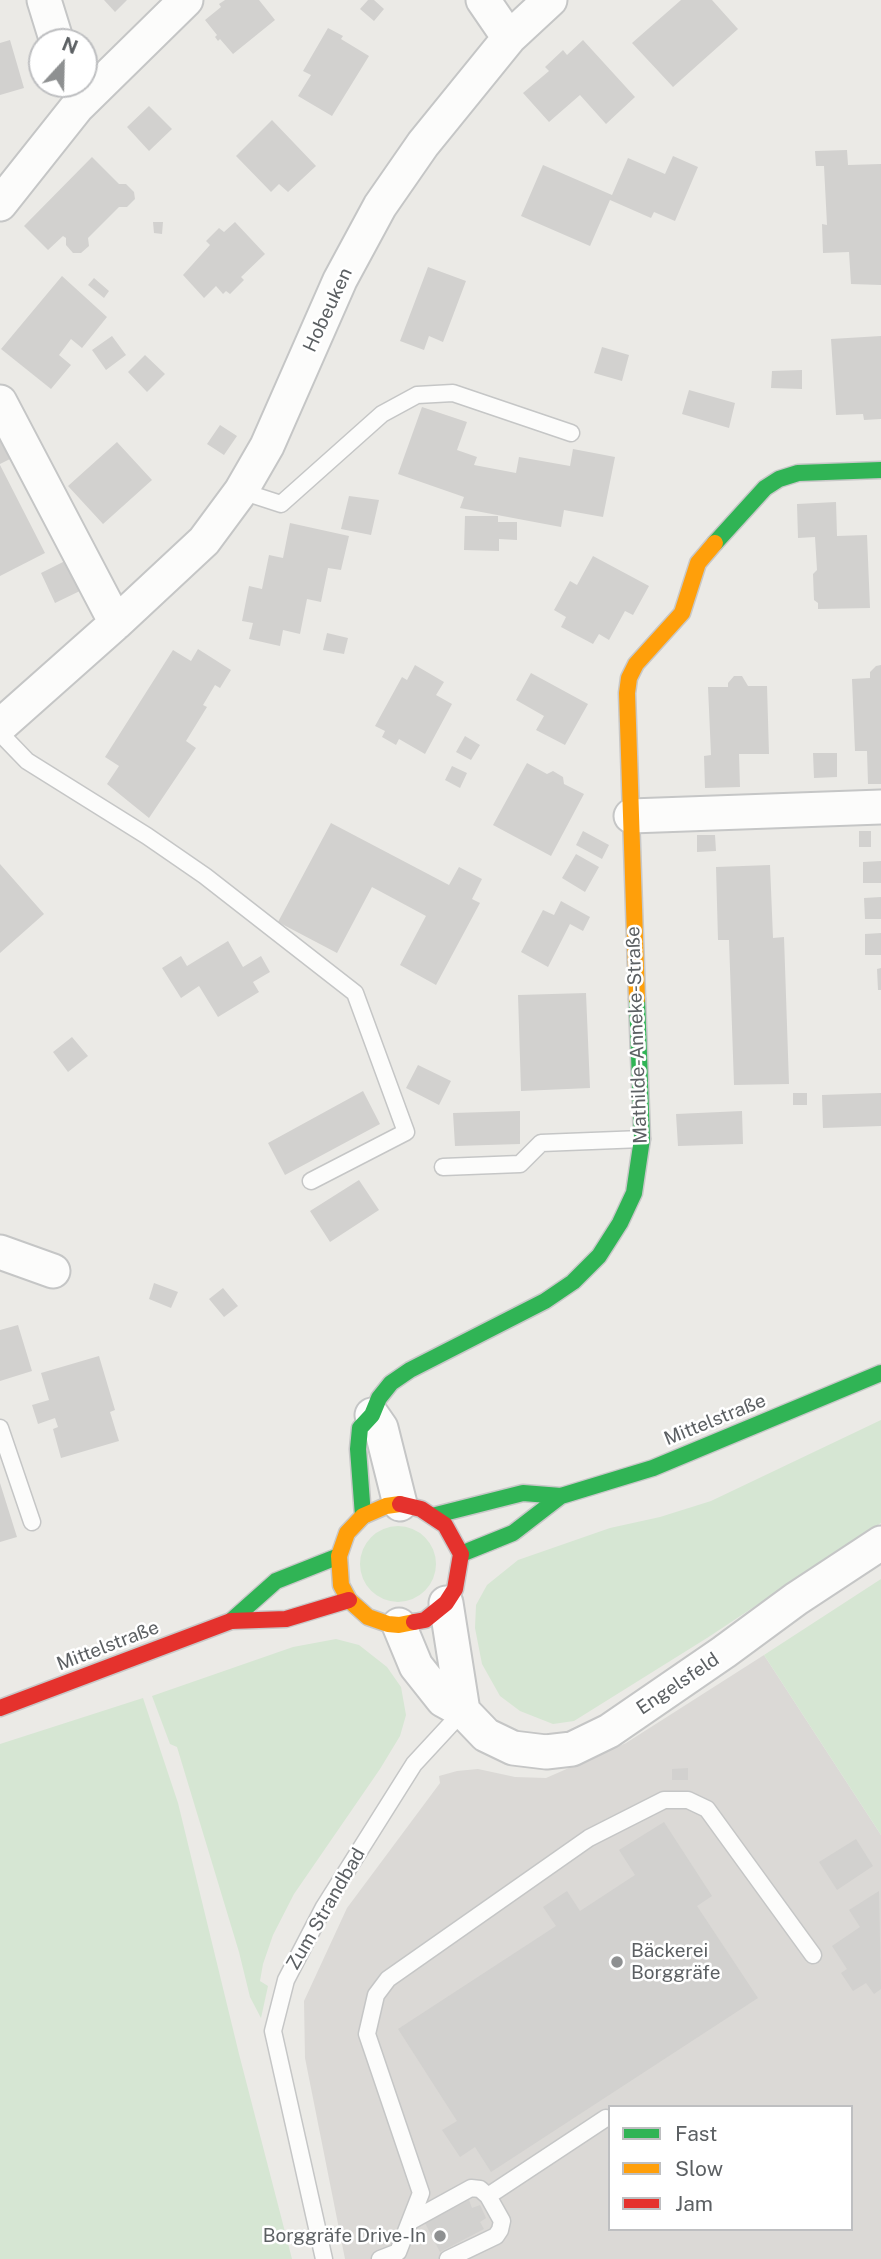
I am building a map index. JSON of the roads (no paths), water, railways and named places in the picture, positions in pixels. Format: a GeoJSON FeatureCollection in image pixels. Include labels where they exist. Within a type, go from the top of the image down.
{"type":"FeatureCollection","features":[{"type":"Feature","properties":{"kind":"main road","name":"Mathilde-Anneke-Straße"},"geometry":{"type":"LineString","coordinates":[[363,1516],[360,1428],[372,1415],[379,1398],[391,1383],[410,1370],[545,1301],[573,1282],[599,1255],[620,1223],[634,1193],[642,1139],[627,693],[629,678],[636,664],[682,613],[698,563],[765,488],[779,479],[798,473],[881,470]]}},
{"type":"Feature","properties":{"kind":"main road","name":"Mittelstraße"},"geometry":{"type":"LineString","coordinates":[[461,1554],[513,1533],[561,1496],[653,1468],[881,1373]]}},
{"type":"Feature","properties":{"kind":"main road","name":"Mittelstraße"},"geometry":{"type":"LineString","coordinates":[[432,1517],[523,1493],[561,1496]]}},
{"type":"Feature","properties":{"kind":"main road"},"geometry":{"type":"LineString","coordinates":[[400,1504],[421,1508],[445,1525],[461,1554],[455,1589],[446,1603],[425,1620],[398,1625],[368,1617],[349,1600],[341,1585],[339,1556],[347,1533],[363,1516],[386,1506],[400,1504]]}},
{"type":"Feature","properties":{"kind":"main road","name":"Mittelstraße"},"geometry":{"type":"LineString","coordinates":[[231,1621],[276,1581],[339,1556]]}},
{"type":"Feature","properties":{"kind":"main road","name":"Mittelstraße"},"geometry":{"type":"LineString","coordinates":[[0,1708],[231,1621],[286,1619],[349,1600]]}},
{"type":"Feature","properties":{"kind":"street"},"geometry":{"type":"LineString","coordinates":[[44,0],[53,28]]}},
{"type":"Feature","properties":{"kind":"street"},"geometry":{"type":"LineString","coordinates":[[98,75],[186,0]]}},
{"type":"Feature","properties":{"kind":"street"},"geometry":{"type":"LineString","coordinates":[[483,0],[509,38]]}},
{"type":"Feature","properties":{"kind":"street","name":"Hobeuken"},"geometry":{"type":"LineString","coordinates":[[0,726],[204,541],[241,491],[267,446],[340,280],[380,206],[423,144],[509,38],[550,0]]}},
{"type":"Feature","properties":{"kind":"street"},"geometry":{"type":"LineString","coordinates":[[0,204],[72,98]]}},
{"type":"Feature","properties":{"kind":"street"},"geometry":{"type":"LineString","coordinates":[[0,402],[116,623]]}},
{"type":"Feature","properties":{"kind":"street"},"geometry":{"type":"LineString","coordinates":[[631,816],[881,807]]}},
{"type":"Feature","properties":{"kind":"street"},"geometry":{"type":"LineString","coordinates":[[2,1255],[53,1271]]}},
{"type":"Feature","properties":{"kind":"street"},"geometry":{"type":"LineString","coordinates":[[372,1415],[380,1429],[400,1504]]}},
{"type":"Feature","properties":{"kind":"street","name":"Engelsfeld"},"geometry":{"type":"LineString","coordinates":[[398,1625],[416,1666],[443,1700],[463,1711],[486,1735],[513,1748],[545,1752],[572,1749],[609,1731],[796,1599],[881,1543]]}},
{"type":"Feature","properties":{"kind":"street"},"geometry":{"type":"LineString","coordinates":[[446,1603],[463,1711]]}},
{"type":"Feature","properties":{"kind":"lane"},"geometry":{"type":"LineString","coordinates":[[241,491],[281,504],[382,414],[417,394],[453,393],[571,433]]}},
{"type":"Feature","properties":{"kind":"lane"},"geometry":{"type":"LineString","coordinates":[[0,733],[27,761],[147,836],[205,876],[355,993],[406,1132],[311,1181]]}},
{"type":"Feature","properties":{"kind":"lane"},"geometry":{"type":"LineString","coordinates":[[443,1167],[520,1164],[541,1143],[642,1139]]}},
{"type":"Feature","properties":{"kind":"lane"},"geometry":{"type":"LineString","coordinates":[[0,1428],[32,1522]]}},
{"type":"Feature","properties":{"kind":"lane","name":"Zum Strandbad"},"geometry":{"type":"LineString","coordinates":[[324,2259],[273,2031],[286,1980],[324,1907],[414,1764],[463,1711]]}},
{"type":"Feature","properties":{"kind":"lane"},"geometry":{"type":"LineString","coordinates":[[380,2259],[397,2252],[421,2193],[367,2034],[376,1995],[388,1979],[589,1838],[664,1800],[688,1800],[707,1809],[813,1955]]}},
{"type":"Feature","properties":{"kind":"lane"},"geometry":{"type":"LineString","coordinates":[[488,2196],[606,2118]]}},
{"type":"Feature","properties":{"kind":"lane"},"geometry":{"type":"LineString","coordinates":[[411,2221],[471,2188],[480,2189],[488,2196],[502,2221],[496,2236],[448,2259]]}},
{"type":"Feature","properties":{"kind":"lane"},"geometry":{"type":"LineString","coordinates":[[397,2252],[413,2259]]}},
{"type":"Feature","properties":{"kind":"place","name":"Bäckerei Borggräfe"},"geometry":{"type":"Point","coordinates":[617,1962]}},
{"type":"Feature","properties":{"kind":"place","name":"Borggräfe Drive-In"},"geometry":{"type":"Point","coordinates":[440,2236]}}]}
